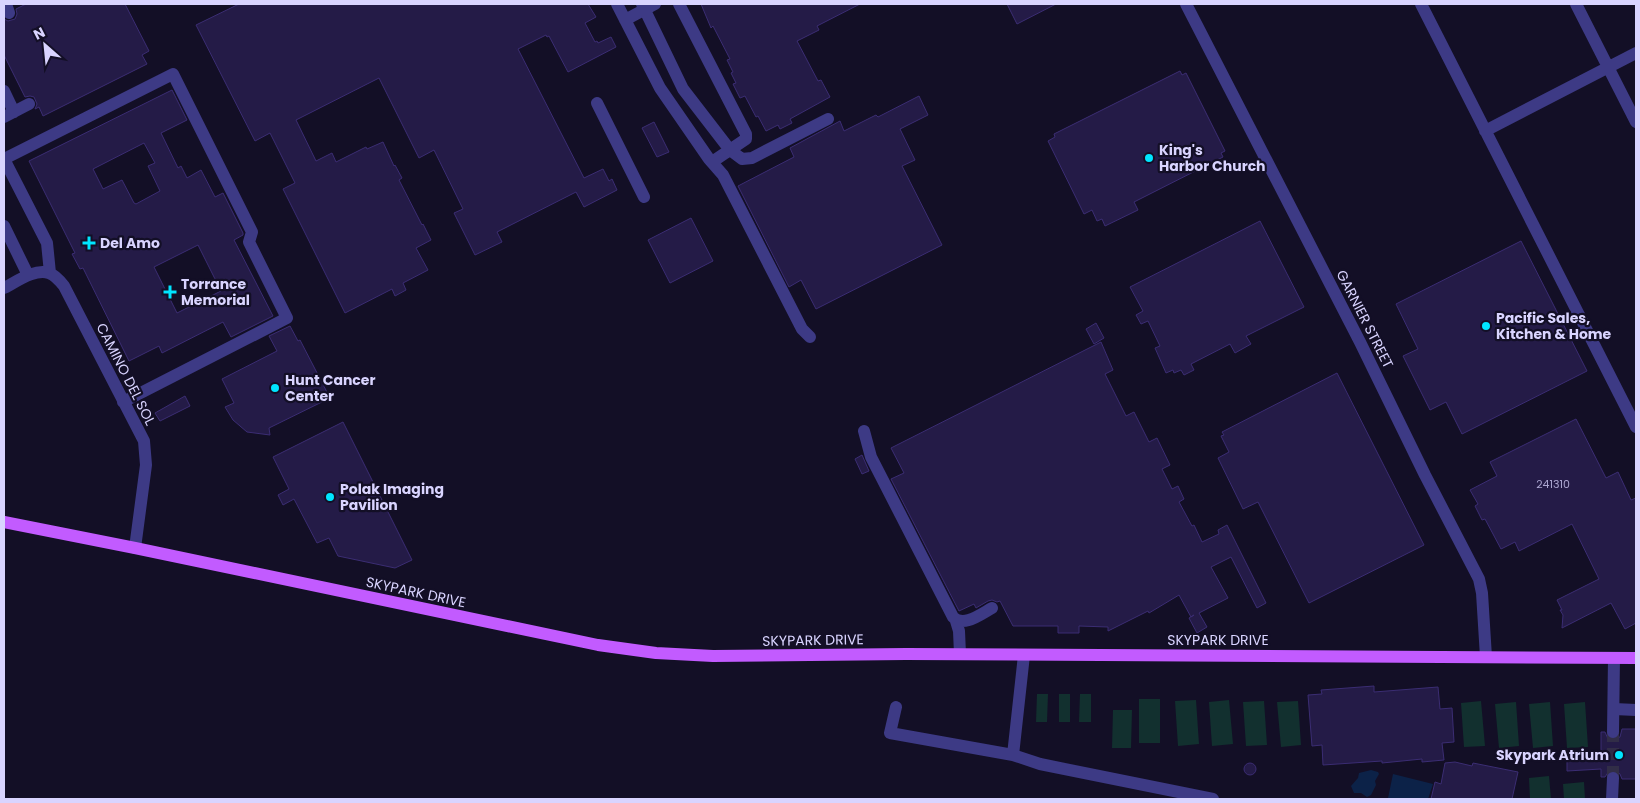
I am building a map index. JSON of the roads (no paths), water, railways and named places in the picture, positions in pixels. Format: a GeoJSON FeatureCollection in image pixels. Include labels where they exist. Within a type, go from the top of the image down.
{"type":"FeatureCollection","features":[{"type":"Feature","properties":{"kind":"main road","name":"SKYPARK DRIVE"},"geometry":{"type":"LineString","coordinates":[[4,522],[589,643],[656,653],[713,656],[1024,654],[1636,658]]}},
{"type":"Feature","properties":{"kind":"street"},"geometry":{"type":"LineString","coordinates":[[617,4],[660,88],[723,175],[802,329],[810,338]]}},
{"type":"Feature","properties":{"kind":"street"},"geometry":{"type":"LineString","coordinates":[[679,4],[746,134],[746,139],[712,162]]}},
{"type":"Feature","properties":{"kind":"street","name":"GARNIER STREET"},"geometry":{"type":"LineString","coordinates":[[1186,4],[1360,342],[1479,579],[1482,593],[1486,656]]}},
{"type":"Feature","properties":{"kind":"street"},"geometry":{"type":"LineString","coordinates":[[1421,4],[1635,421]]}},
{"type":"Feature","properties":{"kind":"street"},"geometry":{"type":"LineString","coordinates":[[1576,4],[1636,122]]}},
{"type":"Feature","properties":{"kind":"street"},"geometry":{"type":"LineString","coordinates":[[625,20],[647,6],[683,89],[730,150],[742,159],[752,158],[828,119]]}},
{"type":"Feature","properties":{"kind":"street"},"geometry":{"type":"LineString","coordinates":[[1485,131],[1636,53]]}},
{"type":"Feature","properties":{"kind":"street"},"geometry":{"type":"LineString","coordinates":[[4,288],[28,276],[42,272],[50,273],[47,243],[4,160],[173,74],[252,232],[249,242],[287,318],[123,402]]}},
{"type":"Feature","properties":{"kind":"street"},"geometry":{"type":"LineString","coordinates":[[4,91],[9,114],[28,104]]}},
{"type":"Feature","properties":{"kind":"street"},"geometry":{"type":"LineString","coordinates":[[597,103],[644,197]]}},
{"type":"Feature","properties":{"kind":"street"},"geometry":{"type":"LineString","coordinates":[[4,226],[28,276]]}},
{"type":"Feature","properties":{"kind":"street","name":"CAMINO DEL SOL"},"geometry":{"type":"LineString","coordinates":[[50,273],[64,286],[144,441],[146,465],[135,548]]}},
{"type":"Feature","properties":{"kind":"street"},"geometry":{"type":"LineString","coordinates":[[864,431],[872,457],[956,621],[959,631],[960,654]]}},
{"type":"Feature","properties":{"kind":"street"},"geometry":{"type":"LineString","coordinates":[[956,621],[963,622],[992,608]]}},
{"type":"Feature","properties":{"kind":"street"},"geometry":{"type":"LineString","coordinates":[[1013,755],[1024,654]]}},
{"type":"Feature","properties":{"kind":"street"},"geometry":{"type":"LineString","coordinates":[[1613,732],[1614,658]]}},
{"type":"Feature","properties":{"kind":"street"},"geometry":{"type":"LineString","coordinates":[[896,707],[890,732],[1013,755],[1040,764],[1213,799]]}},
{"type":"Feature","properties":{"kind":"street"},"geometry":{"type":"LineString","coordinates":[[1614,709],[1636,710]]}},
{"type":"Feature","properties":{"kind":"street"},"geometry":{"type":"LineString","coordinates":[[1612,778],[1612,799]]}},
{"type":"Feature","properties":{"kind":"water"},"geometry":{"type":"Polygon","coordinates":[[[1371,770],[1379,774],[1371,795],[1367,797],[1361,793],[1354,793],[1351,786],[1358,778],[1359,773],[1371,770]]]}},
{"type":"Feature","properties":{"kind":"water"},"geometry":{"type":"Polygon","coordinates":[[[1393,774],[1433,784],[1428,799],[1388,798],[1393,774]]]}},
{"type":"Feature","properties":{"kind":"tunnel"},"geometry":{"type":"LineString","coordinates":[[1613,732],[1613,778]]}},
{"type":"Feature","properties":{"kind":"place","name":"King's Harbor Church"},"geometry":{"type":"Point","coordinates":[1149,158]}},
{"type":"Feature","properties":{"kind":"place","name":"Del Amo"},"geometry":{"type":"Point","coordinates":[89,243]}},
{"type":"Feature","properties":{"kind":"place","name":"Torrance Memorial"},"geometry":{"type":"Point","coordinates":[170,292]}},
{"type":"Feature","properties":{"kind":"place","name":"Pacific Sales, Kitchen & Home"},"geometry":{"type":"Point","coordinates":[1486,326]}},
{"type":"Feature","properties":{"kind":"place","name":"Hunt Cancer Center"},"geometry":{"type":"Point","coordinates":[275,388]}},
{"type":"Feature","properties":{"kind":"place","name":"Polak Imaging Pavilion"},"geometry":{"type":"Point","coordinates":[330,497]}},
{"type":"Feature","properties":{"kind":"place","name":"Skypark Atrium"},"geometry":{"type":"Point","coordinates":[1619,755]}}]}
